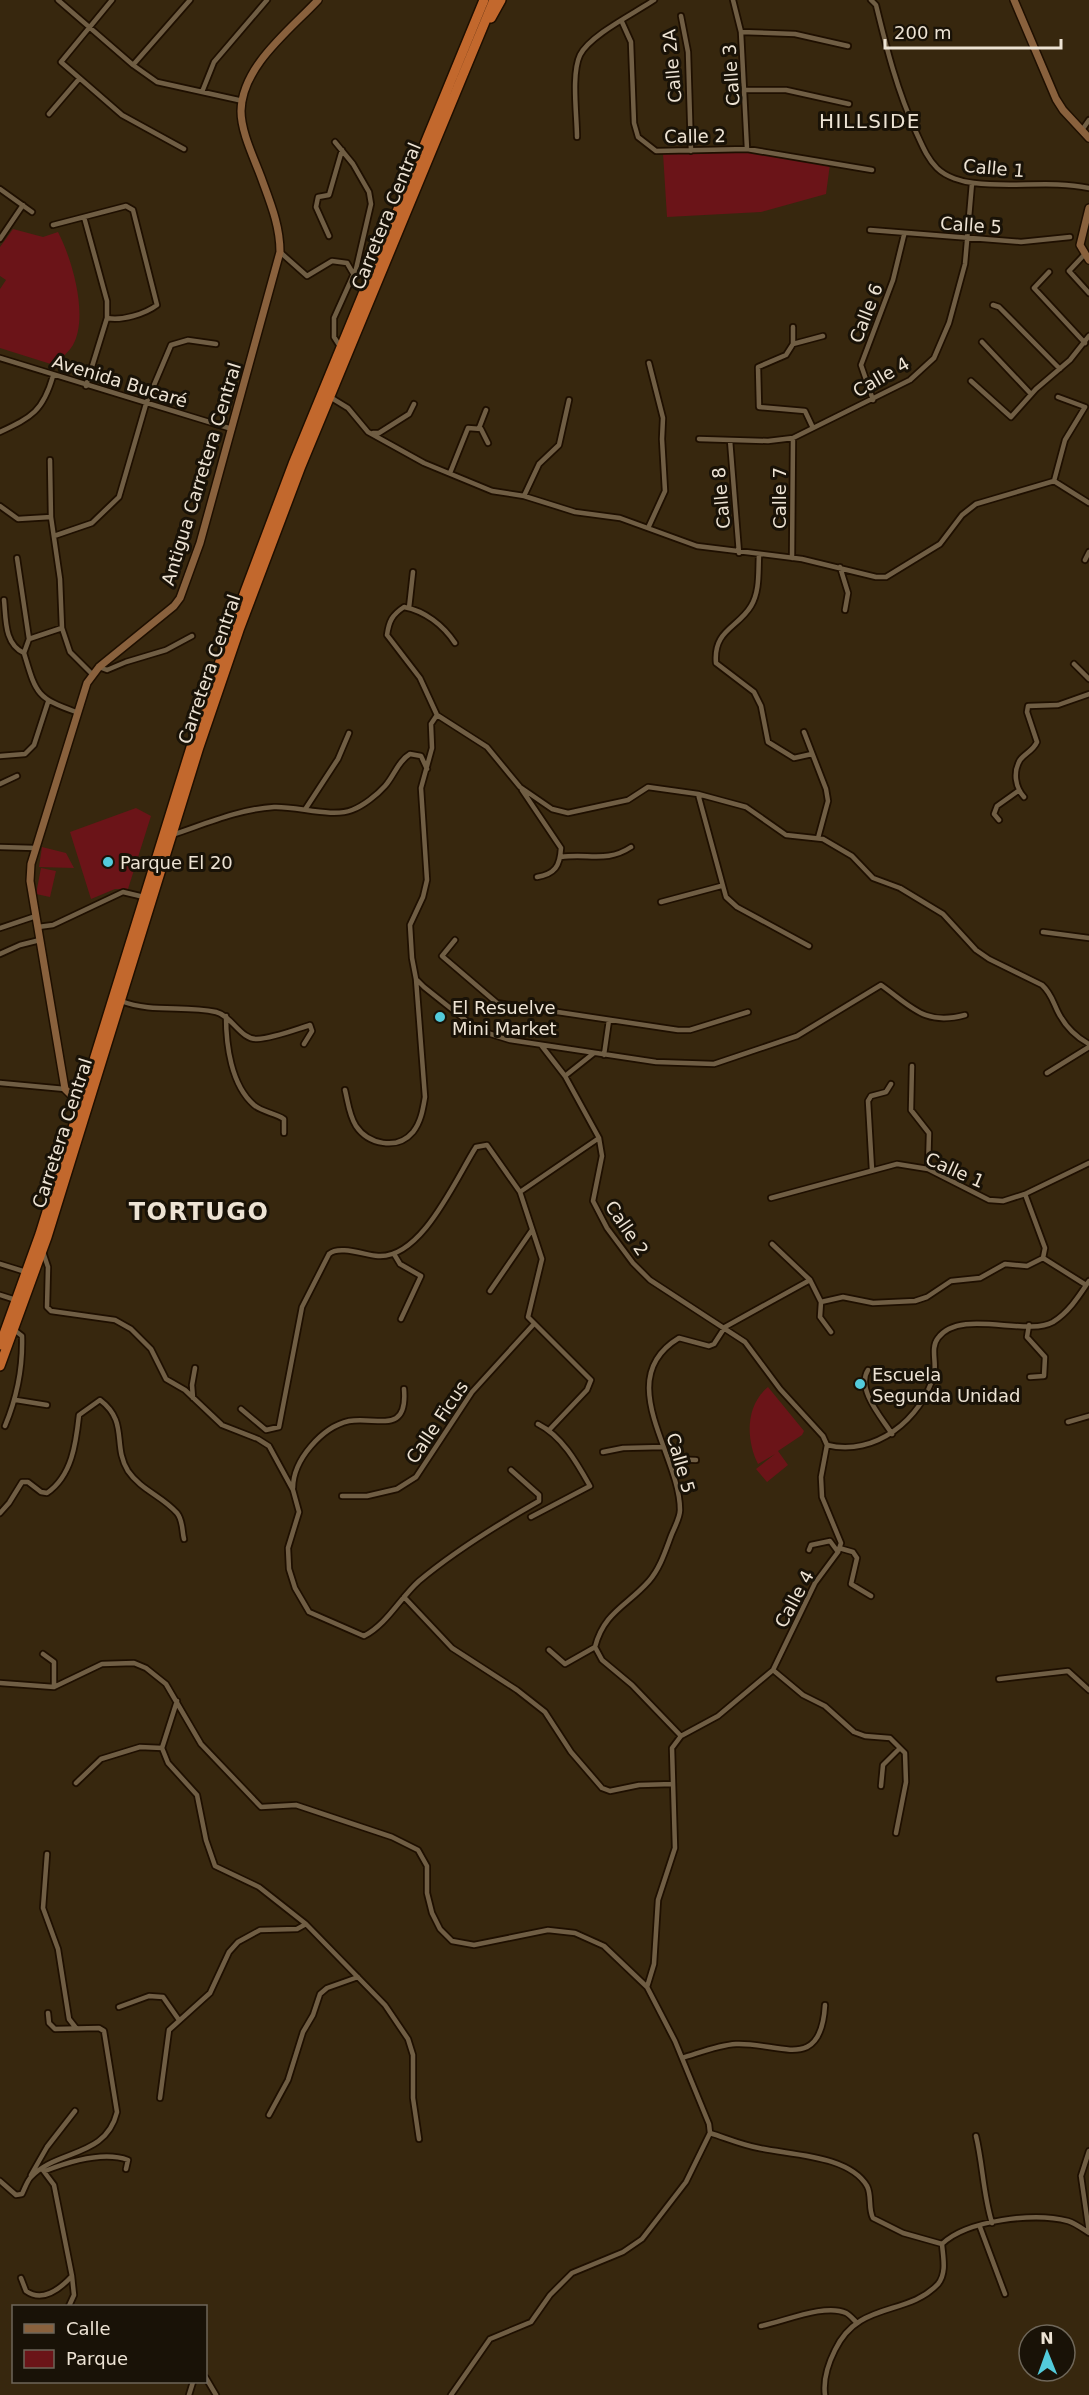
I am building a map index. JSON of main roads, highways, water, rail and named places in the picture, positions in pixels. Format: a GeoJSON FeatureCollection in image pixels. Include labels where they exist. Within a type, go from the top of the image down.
{"type":"FeatureCollection","features":[{"type":"Feature","properties":{"kind":"highway"},"geometry":{"type":"LineString","coordinates":[[469,36],[478,0]]}},
{"type":"Feature","properties":{"kind":"highway","name":"Carretera Central"},"geometry":{"type":"LineString","coordinates":[[326,395],[341,348],[484,0]]}},
{"type":"Feature","properties":{"kind":"highway","name":"Carretera Central"},"geometry":{"type":"LineString","coordinates":[[0,1366],[6,1328],[39,1248],[121,1001],[168,835],[236,616],[326,395],[494,0]]}},
{"type":"Feature","properties":{"kind":"highway"},"geometry":{"type":"LineString","coordinates":[[480,34],[501,0]]}},
{"type":"Feature","properties":{"kind":"highway","name":"Carretera Central"},"geometry":{"type":"LineString","coordinates":[[84,1108],[144,897],[168,835]]}},
{"type":"Feature","properties":{"kind":"highway","name":"Carretera Central"},"geometry":{"type":"LineString","coordinates":[[0,1345],[26,1272],[39,1248]]}},
{"type":"Feature","properties":{"kind":"place","name":"Parque El 20"},"geometry":{"type":"Point","coordinates":[108,862]}},
{"type":"Feature","properties":{"kind":"place","name":"El Resuelve Mini Market"},"geometry":{"type":"Point","coordinates":[440,1017]}},
{"type":"Feature","properties":{"kind":"place","name":"Escuela Segunda Unidad"},"geometry":{"type":"Point","coordinates":[860,1384]}},
{"type":"Feature","properties":{"kind":"district","name":"HILLSIDE"},"geometry":{"type":"Point","coordinates":[870,121]}},
{"type":"Feature","properties":{"kind":"district","name":"TORTUGO"},"geometry":{"type":"Point","coordinates":[199,1212]}}]}
